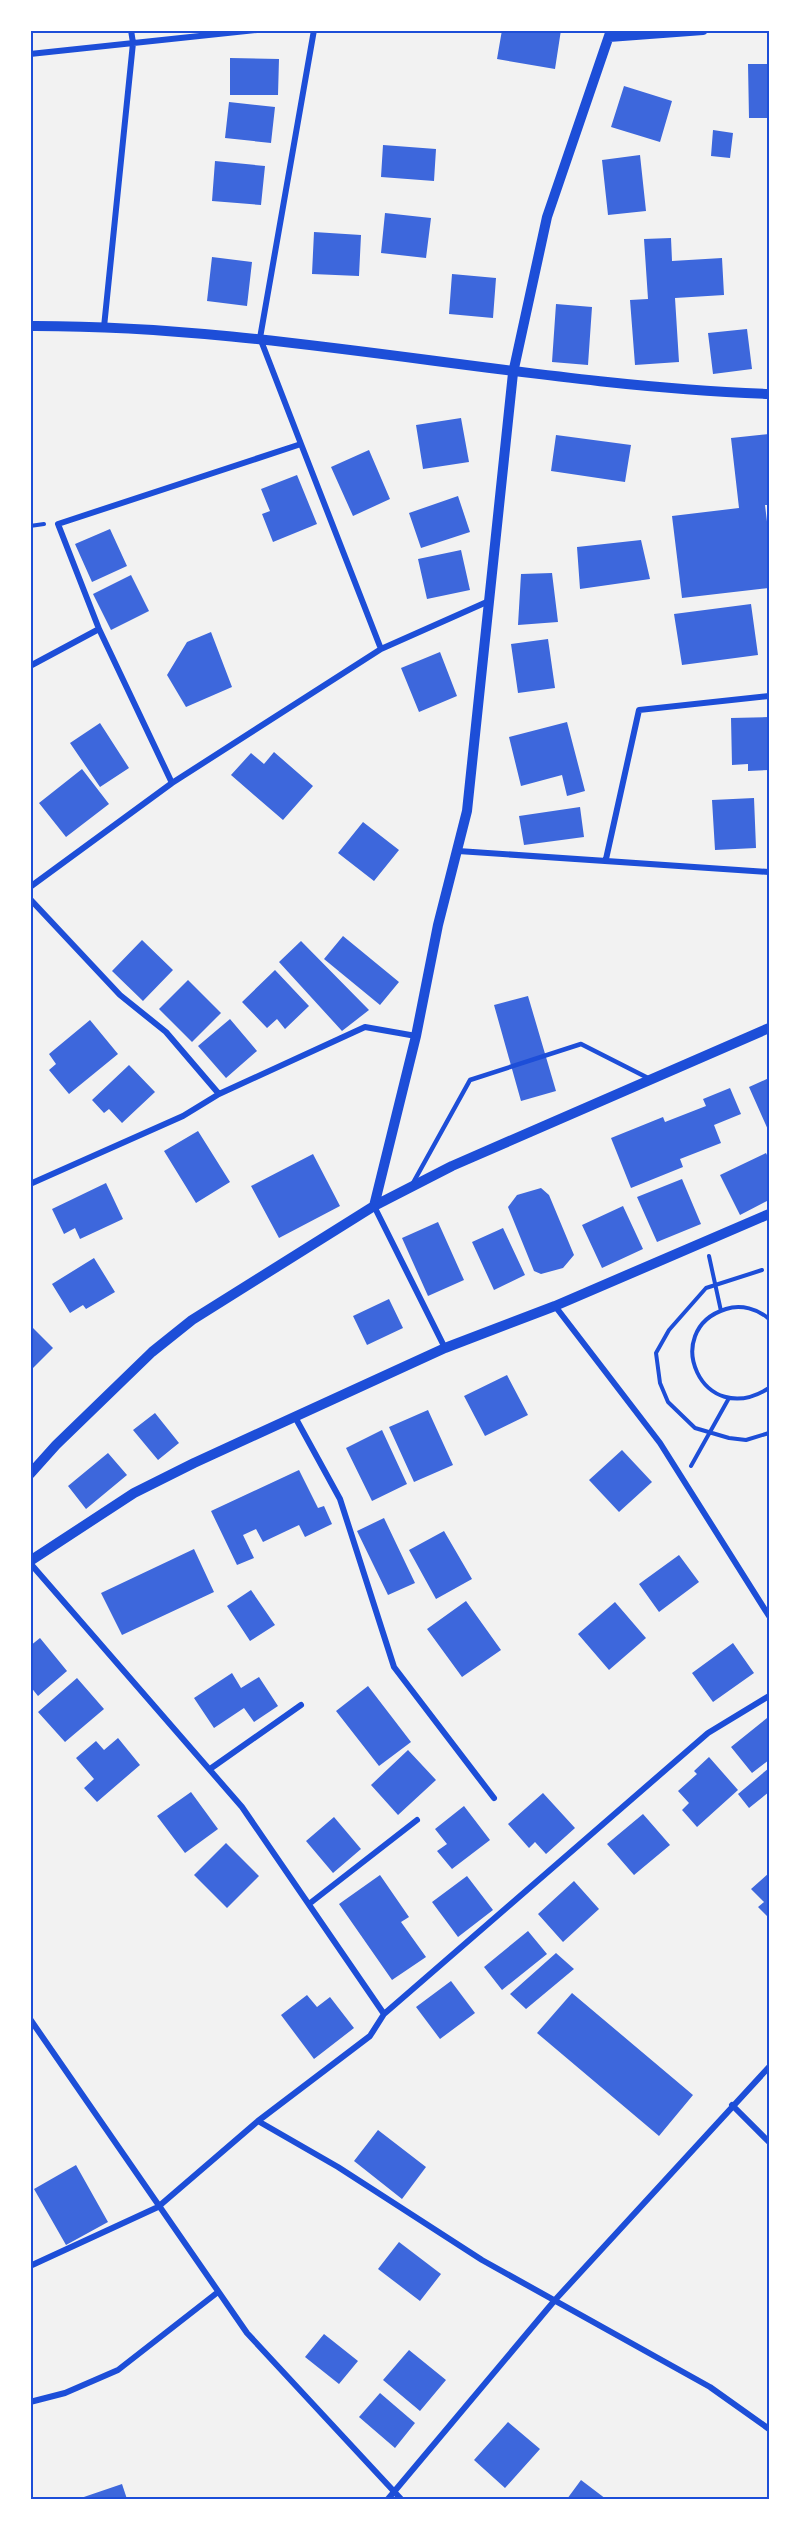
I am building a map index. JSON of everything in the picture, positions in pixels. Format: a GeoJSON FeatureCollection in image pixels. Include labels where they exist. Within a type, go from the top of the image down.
{"type":"FeatureCollection","features":[{"type":"Feature","properties":{"kind":"street"},"geometry":{"type":"LineString","coordinates":[[104,327],[134,43],[132,30]]}},
{"type":"Feature","properties":{"kind":"street"},"geometry":{"type":"LineString","coordinates":[[30,54],[257,30]]}},
{"type":"Feature","properties":{"kind":"street"},"geometry":{"type":"LineString","coordinates":[[314,30],[260,338],[381,649]]}},
{"type":"Feature","properties":{"kind":"street"},"geometry":{"type":"LineString","coordinates":[[444,1348],[374,1206],[416,1036],[438,925],[467,812],[513,373],[547,217],[610,34],[704,30]]}},
{"type":"Feature","properties":{"kind":"street"},"geometry":{"type":"LineString","coordinates":[[30,326],[104,327],[260,338],[513,373],[713,392],[769,394]]}},
{"type":"Feature","properties":{"kind":"street"},"geometry":{"type":"LineString","coordinates":[[172,783],[99,629],[58,524],[301,444]]}},
{"type":"Feature","properties":{"kind":"street"},"geometry":{"type":"LineString","coordinates":[[30,887],[172,783],[381,649],[489,600]]}},
{"type":"Feature","properties":{"kind":"street"},"geometry":{"type":"LineString","coordinates":[[30,666],[99,629]]}},
{"type":"Feature","properties":{"kind":"street"},"geometry":{"type":"LineString","coordinates":[[606,859],[639,710],[769,696]]}},
{"type":"Feature","properties":{"kind":"street"},"geometry":{"type":"LineString","coordinates":[[458,851],[606,859],[769,872]]}},
{"type":"Feature","properties":{"kind":"street"},"geometry":{"type":"LineString","coordinates":[[30,899],[120,995],[166,1032],[219,1094]]}},
{"type":"Feature","properties":{"kind":"street"},"geometry":{"type":"LineString","coordinates":[[30,1184],[183,1116],[219,1094],[365,1027],[416,1036]]}},
{"type":"Feature","properties":{"kind":"street"},"geometry":{"type":"LineString","coordinates":[[30,1474],[56,1445],[152,1352],[192,1320],[374,1206],[452,1166],[769,1028]]}},
{"type":"Feature","properties":{"kind":"street"},"geometry":{"type":"LineString","coordinates":[[384,2014],[243,1807],[30,1562],[134,1493],[295,1416],[444,1348],[555,1306],[769,1214]]}},
{"type":"Feature","properties":{"kind":"street"},"geometry":{"type":"LineString","coordinates":[[555,1306],[660,1443],[769,1616]]}},
{"type":"Feature","properties":{"kind":"street"},"geometry":{"type":"LineString","coordinates":[[295,1416],[340,1499],[394,1667],[494,1798]]}},
{"type":"Feature","properties":{"kind":"street"},"geometry":{"type":"LineString","coordinates":[[30,2266],[158,2207],[258,2121],[370,2036],[384,2014],[708,1733],[769,1696]]}},
{"type":"Feature","properties":{"kind":"street"},"geometry":{"type":"LineString","coordinates":[[210,1769],[301,1705]]}},
{"type":"Feature","properties":{"kind":"street"},"geometry":{"type":"LineString","coordinates":[[309,1904],[417,1820]]}},
{"type":"Feature","properties":{"kind":"street"},"geometry":{"type":"LineString","coordinates":[[30,2019],[247,2333],[401,2499]]}},
{"type":"Feature","properties":{"kind":"street"},"geometry":{"type":"LineString","coordinates":[[388,2499],[555,2300],[769,2067]]}},
{"type":"Feature","properties":{"kind":"street"},"geometry":{"type":"LineString","coordinates":[[732,2105],[769,2142]]}},
{"type":"Feature","properties":{"kind":"street"},"geometry":{"type":"LineString","coordinates":[[258,2121],[338,2167],[482,2260],[710,2387],[769,2429]]}},
{"type":"Feature","properties":{"kind":"street"},"geometry":{"type":"LineString","coordinates":[[30,2402],[65,2393],[118,2370],[218,2292]]}},
{"type":"Feature","properties":{"kind":"lane"},"geometry":{"type":"LineString","coordinates":[[411,1187],[470,1080],[581,1044],[650,1079]]}},
{"type":"Feature","properties":{"kind":"path"},"geometry":{"type":"LineString","coordinates":[[706,1241],[721,1311]]}},
{"type":"Feature","properties":{"kind":"path"},"geometry":{"type":"LineString","coordinates":[[762,1270],[706,1288],[686,1307],[656,1353],[660,1383],[668,1402],[695,1428],[746,1440],[769,1433]]}},
{"type":"Feature","properties":{"kind":"path"},"geometry":{"type":"LineString","coordinates":[[769,1319],[747,1307],[721,1311],[701,1325],[693,1341],[692,1358],[697,1374],[707,1388],[729,1398],[756,1397],[769,1388]]}},
{"type":"Feature","properties":{"kind":"path"},"geometry":{"type":"LineString","coordinates":[[684,1480],[729,1398]]}},
{"type":"Feature","properties":{"kind":"building"},"geometry":{"type":"Polygon","coordinates":[[[502,30],[561,30],[555,69],[497,59],[502,30]]]}},
{"type":"Feature","properties":{"kind":"building"},"geometry":{"type":"Polygon","coordinates":[[[230,58],[279,59],[278,95],[230,95],[230,58]]]}},
{"type":"Feature","properties":{"kind":"building"},"geometry":{"type":"Polygon","coordinates":[[[748,64],[769,64],[769,118],[749,118],[748,64]]]}},
{"type":"Feature","properties":{"kind":"building"},"geometry":{"type":"Polygon","coordinates":[[[624,86],[672,101],[660,142],[611,127],[624,86]]]}},
{"type":"Feature","properties":{"kind":"building"},"geometry":{"type":"Polygon","coordinates":[[[229,102],[275,107],[271,143],[225,138],[229,102]]]}},
{"type":"Feature","properties":{"kind":"building"},"geometry":{"type":"Polygon","coordinates":[[[713,130],[733,133],[730,158],[711,156],[713,130]]]}},
{"type":"Feature","properties":{"kind":"building"},"geometry":{"type":"Polygon","coordinates":[[[383,145],[436,149],[434,181],[381,177],[383,145]]]}},
{"type":"Feature","properties":{"kind":"building"},"geometry":{"type":"Polygon","coordinates":[[[640,155],[646,211],[608,215],[602,160],[640,155]]]}},
{"type":"Feature","properties":{"kind":"building"},"geometry":{"type":"Polygon","coordinates":[[[215,161],[265,166],[261,205],[212,201],[215,161]]]}},
{"type":"Feature","properties":{"kind":"building"},"geometry":{"type":"Polygon","coordinates":[[[385,213],[431,218],[426,258],[381,253],[385,213]]]}},
{"type":"Feature","properties":{"kind":"building"},"geometry":{"type":"Polygon","coordinates":[[[314,232],[361,235],[359,276],[312,274],[314,232]]]}},
{"type":"Feature","properties":{"kind":"building"},"geometry":{"type":"Polygon","coordinates":[[[671,238],[672,261],[722,258],[724,295],[675,298],[679,362],[635,365],[630,300],[648,299],[644,239],[671,238]]]}},
{"type":"Feature","properties":{"kind":"building"},"geometry":{"type":"Polygon","coordinates":[[[212,257],[252,262],[247,306],[207,301],[212,257]]]}},
{"type":"Feature","properties":{"kind":"building"},"geometry":{"type":"Polygon","coordinates":[[[452,274],[496,278],[493,318],[449,314],[452,274]]]}},
{"type":"Feature","properties":{"kind":"building"},"geometry":{"type":"Polygon","coordinates":[[[556,304],[592,307],[588,365],[552,362],[556,304]]]}},
{"type":"Feature","properties":{"kind":"building"},"geometry":{"type":"Polygon","coordinates":[[[747,329],[752,369],[713,374],[708,333],[747,329]]]}},
{"type":"Feature","properties":{"kind":"building"},"geometry":{"type":"Polygon","coordinates":[[[461,418],[469,462],[423,469],[416,425],[461,418]]]}},
{"type":"Feature","properties":{"kind":"building"},"geometry":{"type":"Polygon","coordinates":[[[769,434],[769,505],[765,505],[769,538],[769,588],[682,598],[672,516],[739,508],[731,438],[769,434]]]}},
{"type":"Feature","properties":{"kind":"building"},"geometry":{"type":"Polygon","coordinates":[[[556,435],[631,445],[625,482],[551,471],[556,435]]]}},
{"type":"Feature","properties":{"kind":"building"},"geometry":{"type":"Polygon","coordinates":[[[369,450],[390,499],[353,516],[331,467],[369,450]]]}},
{"type":"Feature","properties":{"kind":"building"},"geometry":{"type":"Polygon","coordinates":[[[297,475],[317,524],[273,542],[262,514],[270,511],[261,489],[297,475]]]}},
{"type":"Feature","properties":{"kind":"building"},"geometry":{"type":"Polygon","coordinates":[[[458,496],[470,532],[421,548],[409,513],[458,496]]]}},
{"type":"Feature","properties":{"kind":"building"},"geometry":{"type":"Polygon","coordinates":[[[110,529],[127,566],[92,582],[75,544],[110,529]]]}},
{"type":"Feature","properties":{"kind":"building"},"geometry":{"type":"Polygon","coordinates":[[[641,540],[650,579],[580,589],[577,547],[641,540]]]}},
{"type":"Feature","properties":{"kind":"building"},"geometry":{"type":"Polygon","coordinates":[[[461,550],[470,590],[427,599],[418,559],[461,550]]]}},
{"type":"Feature","properties":{"kind":"building"},"geometry":{"type":"Polygon","coordinates":[[[552,573],[558,622],[518,625],[521,574],[552,573]]]}},
{"type":"Feature","properties":{"kind":"building"},"geometry":{"type":"Polygon","coordinates":[[[131,575],[149,611],[111,630],[93,594],[131,575]]]}},
{"type":"Feature","properties":{"kind":"building"},"geometry":{"type":"Polygon","coordinates":[[[751,604],[758,655],[682,665],[674,614],[751,604]]]}},
{"type":"Feature","properties":{"kind":"building"},"geometry":{"type":"Polygon","coordinates":[[[211,632],[232,687],[186,707],[167,675],[187,642],[211,632]]]}},
{"type":"Feature","properties":{"kind":"building"},"geometry":{"type":"Polygon","coordinates":[[[548,639],[555,688],[518,693],[511,644],[548,639]]]}},
{"type":"Feature","properties":{"kind":"building"},"geometry":{"type":"Polygon","coordinates":[[[440,652],[457,696],[419,712],[401,668],[440,652]]]}},
{"type":"Feature","properties":{"kind":"building"},"geometry":{"type":"Polygon","coordinates":[[[769,717],[769,770],[748,771],[748,764],[732,765],[731,718],[769,717]]]}},
{"type":"Feature","properties":{"kind":"building"},"geometry":{"type":"Polygon","coordinates":[[[567,722],[585,791],[567,796],[562,775],[521,786],[509,737],[567,722]]]}},
{"type":"Feature","properties":{"kind":"building"},"geometry":{"type":"Polygon","coordinates":[[[100,723],[129,768],[100,787],[70,743],[100,723]]]}},
{"type":"Feature","properties":{"kind":"building"},"geometry":{"type":"Polygon","coordinates":[[[274,752],[313,786],[283,820],[231,775],[251,753],[264,764],[274,752]]]}},
{"type":"Feature","properties":{"kind":"building"},"geometry":{"type":"Polygon","coordinates":[[[82,769],[109,804],[66,837],[39,803],[82,769]]]}},
{"type":"Feature","properties":{"kind":"building"},"geometry":{"type":"Polygon","coordinates":[[[754,798],[756,848],[715,850],[712,800],[754,798]]]}},
{"type":"Feature","properties":{"kind":"building"},"geometry":{"type":"Polygon","coordinates":[[[580,807],[584,837],[524,845],[519,816],[580,807]]]}},
{"type":"Feature","properties":{"kind":"building"},"geometry":{"type":"Polygon","coordinates":[[[363,822],[399,850],[374,881],[338,853],[363,822]]]}},
{"type":"Feature","properties":{"kind":"building"},"geometry":{"type":"Polygon","coordinates":[[[343,936],[399,982],[380,1005],[324,959],[343,936]]]}},
{"type":"Feature","properties":{"kind":"building"},"geometry":{"type":"Polygon","coordinates":[[[142,940],[173,970],[143,1001],[112,971],[142,940]]]}},
{"type":"Feature","properties":{"kind":"building"},"geometry":{"type":"Polygon","coordinates":[[[301,941],[369,1010],[342,1031],[279,962],[301,941]]]}},
{"type":"Feature","properties":{"kind":"building"},"geometry":{"type":"Polygon","coordinates":[[[275,970],[309,1006],[285,1029],[277,1019],[267,1028],[242,1002],[275,970]]]}},
{"type":"Feature","properties":{"kind":"building"},"geometry":{"type":"Polygon","coordinates":[[[188,980],[221,1013],[192,1042],[159,1009],[188,980]]]}},
{"type":"Feature","properties":{"kind":"building"},"geometry":{"type":"Polygon","coordinates":[[[528,996],[556,1091],[521,1101],[494,1005],[528,996]]]}},
{"type":"Feature","properties":{"kind":"building"},"geometry":{"type":"Polygon","coordinates":[[[230,1019],[257,1051],[226,1078],[198,1046],[230,1019]]]}},
{"type":"Feature","properties":{"kind":"building"},"geometry":{"type":"Polygon","coordinates":[[[90,1020],[118,1054],[69,1094],[49,1070],[56,1064],[49,1054],[90,1020]]]}},
{"type":"Feature","properties":{"kind":"building"},"geometry":{"type":"Polygon","coordinates":[[[129,1065],[155,1092],[122,1123],[109,1109],[104,1113],[92,1100],[129,1065]]]}},
{"type":"Feature","properties":{"kind":"building"},"geometry":{"type":"Polygon","coordinates":[[[769,1078],[769,1132],[749,1087],[769,1078]]]}},
{"type":"Feature","properties":{"kind":"building"},"geometry":{"type":"Polygon","coordinates":[[[730,1088],[741,1114],[714,1125],[721,1143],[680,1159],[683,1167],[631,1188],[611,1138],[663,1117],[665,1122],[706,1106],[703,1099],[730,1088]]]}},
{"type":"Feature","properties":{"kind":"building"},"geometry":{"type":"Polygon","coordinates":[[[198,1131],[230,1182],[196,1203],[164,1151],[198,1131]]]}},
{"type":"Feature","properties":{"kind":"building"},"geometry":{"type":"Polygon","coordinates":[[[766,1153],[769,1159],[769,1200],[740,1215],[720,1175],[766,1153]]]}},
{"type":"Feature","properties":{"kind":"building"},"geometry":{"type":"Polygon","coordinates":[[[313,1154],[340,1206],[279,1238],[251,1186],[313,1154]]]}},
{"type":"Feature","properties":{"kind":"building"},"geometry":{"type":"Polygon","coordinates":[[[682,1179],[701,1224],[657,1242],[637,1197],[682,1179]]]}},
{"type":"Feature","properties":{"kind":"building"},"geometry":{"type":"Polygon","coordinates":[[[106,1183],[123,1219],[80,1239],[75,1228],[64,1234],[52,1209],[106,1183]]]}},
{"type":"Feature","properties":{"kind":"building"},"geometry":{"type":"Polygon","coordinates":[[[541,1188],[549,1195],[574,1255],[563,1268],[541,1274],[534,1271],[508,1207],[517,1195],[541,1188]]]}},
{"type":"Feature","properties":{"kind":"building"},"geometry":{"type":"Polygon","coordinates":[[[623,1206],[643,1249],[602,1268],[582,1225],[623,1206]]]}},
{"type":"Feature","properties":{"kind":"building"},"geometry":{"type":"Polygon","coordinates":[[[438,1222],[464,1280],[428,1296],[402,1238],[438,1222]]]}},
{"type":"Feature","properties":{"kind":"building"},"geometry":{"type":"Polygon","coordinates":[[[503,1228],[525,1275],[494,1290],[472,1242],[503,1228]]]}},
{"type":"Feature","properties":{"kind":"building"},"geometry":{"type":"Polygon","coordinates":[[[94,1258],[115,1292],[86,1309],[83,1305],[70,1313],[52,1284],[94,1258]]]}},
{"type":"Feature","properties":{"kind":"building"},"geometry":{"type":"Polygon","coordinates":[[[389,1299],[403,1328],[367,1345],[353,1316],[389,1299]]]}},
{"type":"Feature","properties":{"kind":"building"},"geometry":{"type":"Polygon","coordinates":[[[30,1325],[53,1348],[30,1371],[30,1325]]]}},
{"type":"Feature","properties":{"kind":"building"},"geometry":{"type":"Polygon","coordinates":[[[507,1375],[528,1415],[485,1436],[464,1396],[507,1375]]]}},
{"type":"Feature","properties":{"kind":"building"},"geometry":{"type":"Polygon","coordinates":[[[428,1410],[453,1465],[414,1482],[389,1427],[428,1410]]]}},
{"type":"Feature","properties":{"kind":"building"},"geometry":{"type":"Polygon","coordinates":[[[155,1413],[179,1443],[158,1460],[133,1430],[155,1413]]]}},
{"type":"Feature","properties":{"kind":"building"},"geometry":{"type":"Polygon","coordinates":[[[382,1430],[407,1484],[372,1501],[346,1448],[382,1430]]]}},
{"type":"Feature","properties":{"kind":"building"},"geometry":{"type":"Polygon","coordinates":[[[622,1450],[652,1482],[619,1512],[589,1480],[622,1450]]]}},
{"type":"Feature","properties":{"kind":"building"},"geometry":{"type":"Polygon","coordinates":[[[108,1453],[127,1475],[86,1509],[68,1486],[108,1453]]]}},
{"type":"Feature","properties":{"kind":"building"},"geometry":{"type":"Polygon","coordinates":[[[299,1470],[318,1508],[324,1506],[332,1524],[305,1537],[299,1525],[263,1542],[256,1529],[243,1535],[254,1558],[237,1565],[211,1511],[299,1470]]]}},
{"type":"Feature","properties":{"kind":"building"},"geometry":{"type":"Polygon","coordinates":[[[384,1518],[415,1583],[388,1595],[357,1531],[384,1518]]]}},
{"type":"Feature","properties":{"kind":"building"},"geometry":{"type":"Polygon","coordinates":[[[444,1531],[472,1579],[436,1599],[409,1550],[444,1531]]]}},
{"type":"Feature","properties":{"kind":"building"},"geometry":{"type":"Polygon","coordinates":[[[194,1549],[214,1592],[122,1635],[101,1593],[194,1549]]]}},
{"type":"Feature","properties":{"kind":"building"},"geometry":{"type":"Polygon","coordinates":[[[679,1555],[699,1582],[659,1612],[639,1584],[679,1555]]]}},
{"type":"Feature","properties":{"kind":"building"},"geometry":{"type":"Polygon","coordinates":[[[251,1590],[275,1625],[250,1641],[227,1606],[251,1590]]]}},
{"type":"Feature","properties":{"kind":"building"},"geometry":{"type":"Polygon","coordinates":[[[466,1601],[501,1650],[462,1677],[427,1629],[466,1601]]]}},
{"type":"Feature","properties":{"kind":"building"},"geometry":{"type":"Polygon","coordinates":[[[615,1602],[646,1638],[609,1670],[578,1634],[615,1602]]]}},
{"type":"Feature","properties":{"kind":"building"},"geometry":{"type":"Polygon","coordinates":[[[40,1638],[67,1671],[38,1696],[30,1686],[30,1646],[40,1638]]]}},
{"type":"Feature","properties":{"kind":"building"},"geometry":{"type":"Polygon","coordinates":[[[733,1643],[754,1673],[713,1702],[692,1673],[733,1643]]]}},
{"type":"Feature","properties":{"kind":"building"},"geometry":{"type":"Polygon","coordinates":[[[232,1673],[241,1688],[259,1677],[278,1706],[254,1722],[244,1708],[214,1728],[194,1698],[232,1673]]]}},
{"type":"Feature","properties":{"kind":"building"},"geometry":{"type":"Polygon","coordinates":[[[77,1678],[104,1709],[65,1742],[38,1712],[77,1678]]]}},
{"type":"Feature","properties":{"kind":"building"},"geometry":{"type":"Polygon","coordinates":[[[368,1686],[411,1742],[379,1766],[336,1711],[368,1686]]]}},
{"type":"Feature","properties":{"kind":"building"},"geometry":{"type":"Polygon","coordinates":[[[767,1718],[769,1760],[752,1773],[731,1747],[767,1718]]]}},
{"type":"Feature","properties":{"kind":"building"},"geometry":{"type":"Polygon","coordinates":[[[118,1738],[140,1765],[97,1802],[84,1788],[94,1779],[76,1758],[96,1741],[104,1750],[118,1738]]]}},
{"type":"Feature","properties":{"kind":"building"},"geometry":{"type":"Polygon","coordinates":[[[408,1750],[436,1780],[398,1815],[371,1785],[408,1750]]]}},
{"type":"Feature","properties":{"kind":"building"},"geometry":{"type":"Polygon","coordinates":[[[709,1757],[738,1790],[697,1827],[682,1810],[689,1803],[678,1791],[697,1774],[694,1771],[709,1757]]]}},
{"type":"Feature","properties":{"kind":"building"},"geometry":{"type":"Polygon","coordinates":[[[769,1768],[769,1792],[749,1808],[738,1794],[769,1768]]]}},
{"type":"Feature","properties":{"kind":"building"},"geometry":{"type":"Polygon","coordinates":[[[191,1792],[218,1829],[185,1853],[157,1816],[191,1792]]]}},
{"type":"Feature","properties":{"kind":"building"},"geometry":{"type":"Polygon","coordinates":[[[543,1793],[575,1828],[546,1854],[535,1842],[529,1848],[508,1824],[543,1793]]]}},
{"type":"Feature","properties":{"kind":"building"},"geometry":{"type":"Polygon","coordinates":[[[464,1806],[490,1840],[452,1869],[437,1851],[447,1844],[435,1829],[464,1806]]]}},
{"type":"Feature","properties":{"kind":"building"},"geometry":{"type":"Polygon","coordinates":[[[643,1814],[670,1845],[634,1875],[607,1844],[643,1814]]]}},
{"type":"Feature","properties":{"kind":"building"},"geometry":{"type":"Polygon","coordinates":[[[334,1817],[361,1849],[333,1873],[306,1841],[334,1817]]]}},
{"type":"Feature","properties":{"kind":"building"},"geometry":{"type":"Polygon","coordinates":[[[226,1843],[259,1876],[227,1908],[194,1875],[226,1843]]]}},
{"type":"Feature","properties":{"kind":"building"},"geometry":{"type":"Polygon","coordinates":[[[769,1873],[769,1918],[758,1907],[764,1902],[751,1889],[769,1873]]]}},
{"type":"Feature","properties":{"kind":"building"},"geometry":{"type":"Polygon","coordinates":[[[380,1875],[409,1917],[401,1922],[426,1957],[392,1980],[339,1904],[380,1875]]]}},
{"type":"Feature","properties":{"kind":"building"},"geometry":{"type":"Polygon","coordinates":[[[467,1876],[493,1910],[458,1937],[432,1902],[467,1876]]]}},
{"type":"Feature","properties":{"kind":"building"},"geometry":{"type":"Polygon","coordinates":[[[574,1881],[599,1909],[563,1942],[538,1914],[574,1881]]]}},
{"type":"Feature","properties":{"kind":"building"},"geometry":{"type":"Polygon","coordinates":[[[528,1931],[547,1954],[502,1990],[484,1967],[528,1931]]]}},
{"type":"Feature","properties":{"kind":"building"},"geometry":{"type":"Polygon","coordinates":[[[556,1953],[574,1969],[526,2009],[510,1994],[556,1953]]]}},
{"type":"Feature","properties":{"kind":"building"},"geometry":{"type":"Polygon","coordinates":[[[451,1981],[475,2013],[440,2039],[416,2007],[451,1981]]]}},
{"type":"Feature","properties":{"kind":"building"},"geometry":{"type":"Polygon","coordinates":[[[572,1993],[693,2095],[659,2136],[537,2033],[572,1993]]]}},
{"type":"Feature","properties":{"kind":"building"},"geometry":{"type":"Polygon","coordinates":[[[307,1995],[317,2007],[330,1997],[354,2028],[314,2059],[281,2015],[307,1995]]]}},
{"type":"Feature","properties":{"kind":"building"},"geometry":{"type":"Polygon","coordinates":[[[378,2130],[426,2167],[402,2199],[354,2161],[378,2130]]]}},
{"type":"Feature","properties":{"kind":"building"},"geometry":{"type":"Polygon","coordinates":[[[76,2165],[108,2222],[66,2245],[34,2189],[76,2165]]]}},
{"type":"Feature","properties":{"kind":"building"},"geometry":{"type":"Polygon","coordinates":[[[399,2242],[441,2274],[420,2301],[378,2269],[399,2242]]]}},
{"type":"Feature","properties":{"kind":"building"},"geometry":{"type":"Polygon","coordinates":[[[324,2334],[358,2361],[339,2384],[305,2357],[324,2334]]]}},
{"type":"Feature","properties":{"kind":"building"},"geometry":{"type":"Polygon","coordinates":[[[409,2350],[446,2380],[420,2411],[383,2380],[409,2350]]]}},
{"type":"Feature","properties":{"kind":"building"},"geometry":{"type":"Polygon","coordinates":[[[380,2393],[415,2423],[395,2448],[359,2417],[380,2393]]]}},
{"type":"Feature","properties":{"kind":"building"},"geometry":{"type":"Polygon","coordinates":[[[508,2422],[540,2449],[505,2488],[474,2460],[508,2422]]]}},
{"type":"Feature","properties":{"kind":"building"},"geometry":{"type":"Polygon","coordinates":[[[581,2480],[606,2499],[567,2499],[581,2480]]]}},
{"type":"Feature","properties":{"kind":"building"},"geometry":{"type":"Polygon","coordinates":[[[122,2484],[127,2499],[78,2499],[122,2484]]]}}]}
